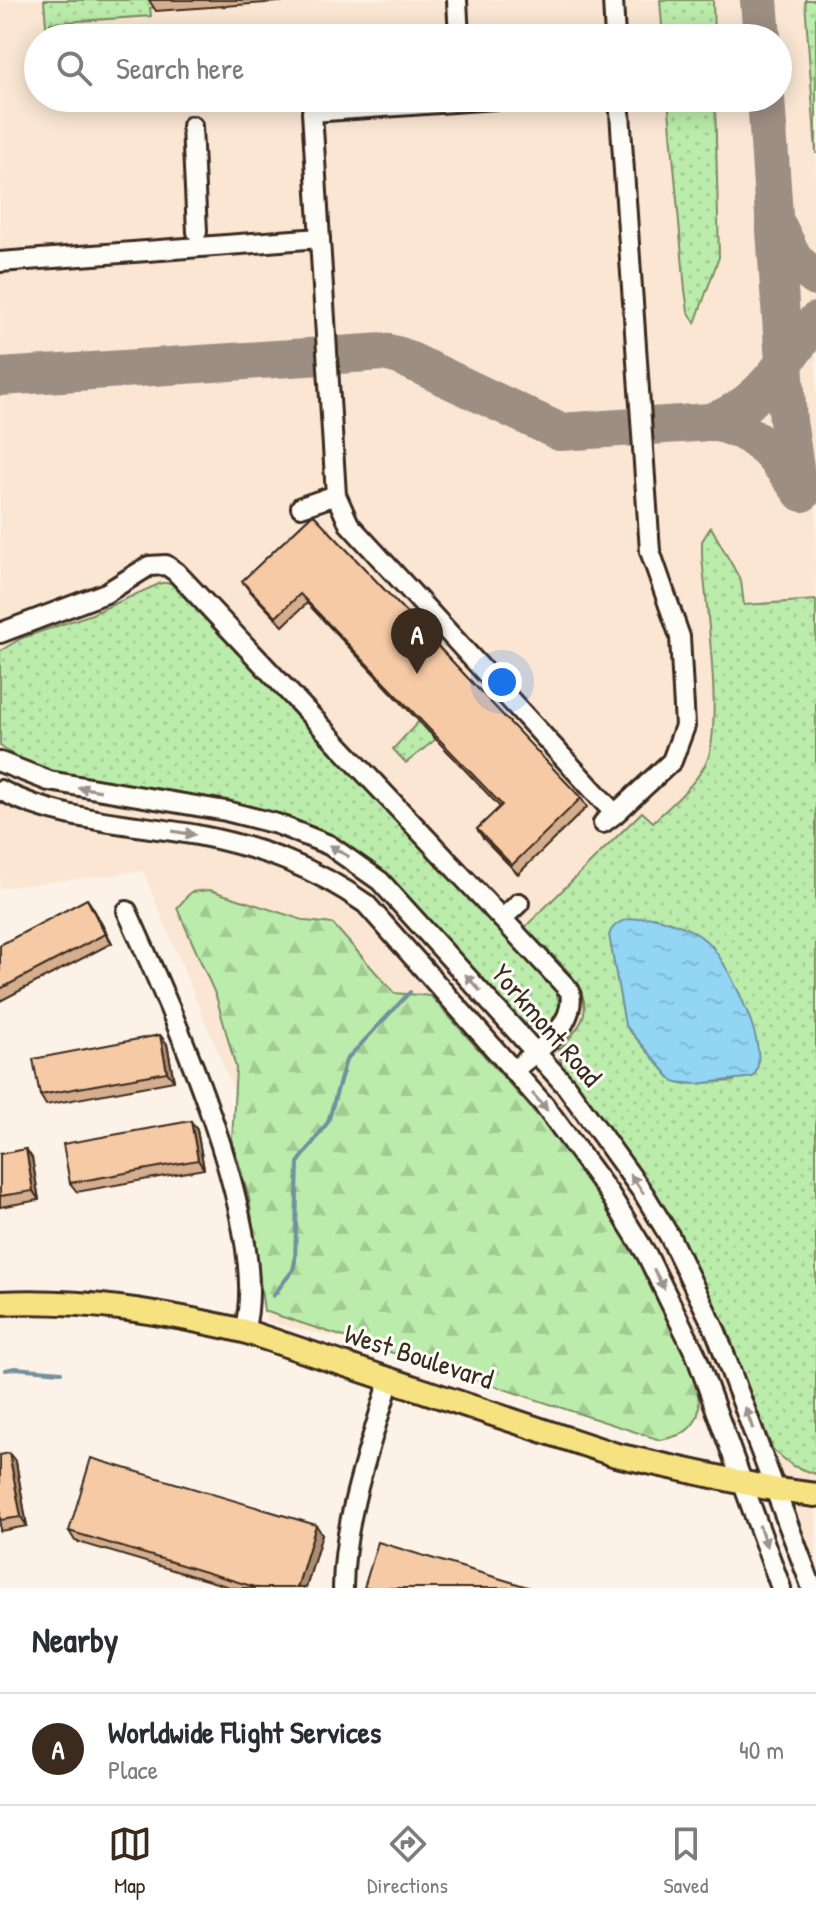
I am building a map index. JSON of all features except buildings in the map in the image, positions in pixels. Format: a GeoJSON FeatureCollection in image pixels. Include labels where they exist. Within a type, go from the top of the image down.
{"type":"FeatureCollection","features":[{"type":"Feature","properties":{"kind":"main road","name":"West Boulevard"},"geometry":{"type":"LineString","coordinates":[[0,1303],[113,1305],[159,1311],[244,1331],[616,1455],[745,1484],[816,1495]]}},
{"type":"Feature","properties":{"kind":"street"},"geometry":{"type":"LineString","coordinates":[[457,0],[458,24]]}},
{"type":"Feature","properties":{"kind":"street"},"geometry":{"type":"LineString","coordinates":[[613,0],[614,24]]}},
{"type":"Feature","properties":{"kind":"street"},"geometry":{"type":"LineString","coordinates":[[312,112],[336,495],[349,524],[609,818],[672,761],[685,726],[680,637],[650,551],[620,112]]}},
{"type":"Feature","properties":{"kind":"street"},"geometry":{"type":"LineString","coordinates":[[192,126],[197,232]]}},
{"type":"Feature","properties":{"kind":"street"},"geometry":{"type":"LineString","coordinates":[[0,262],[320,238]]}},
{"type":"Feature","properties":{"kind":"street"},"geometry":{"type":"LineString","coordinates":[[301,507],[336,495]]}},
{"type":"Feature","properties":{"kind":"street"},"geometry":{"type":"LineString","coordinates":[[0,633],[106,593],[157,564],[176,572],[570,991],[569,1016],[513,1071]]}},
{"type":"Feature","properties":{"kind":"street","name":"Yorkmont Road"},"geometry":{"type":"LineString","coordinates":[[0,762],[49,781],[255,818],[329,845],[380,881],[535,1052],[599,1128],[670,1237],[716,1332],[812,1588]]}},
{"type":"Feature","properties":{"kind":"street","name":"Yorkmont Road"},"geometry":{"type":"LineString","coordinates":[[0,790],[48,810],[246,845],[281,856],[331,879],[366,904],[578,1149],[647,1255],[696,1355],[781,1588]]}},
{"type":"Feature","properties":{"kind":"street"},"geometry":{"type":"LineString","coordinates":[[502,919],[519,903]]}},
{"type":"Feature","properties":{"kind":"street"},"geometry":{"type":"LineString","coordinates":[[127,911],[203,1092],[237,1201],[249,1298],[244,1331]]}},
{"type":"Feature","properties":{"kind":"street"},"geometry":{"type":"LineString","coordinates":[[343,1588],[346,1541],[353,1508],[390,1379]]}},
{"type":"Feature","properties":{"kind":"shaded area"},"geometry":{"type":"Polygon","coordinates":[[[0,0],[816,0],[816,1565],[747,1429],[267,1322],[245,1118],[143,871],[0,888],[0,0]]]}},
{"type":"Feature","properties":{"kind":"green space"},"geometry":{"type":"Polygon","coordinates":[[[44,0],[155,0],[156,7],[150,8],[151,16],[46,24],[44,0]]]}},
{"type":"Feature","properties":{"kind":"green space"},"geometry":{"type":"Polygon","coordinates":[[[660,0],[713,0],[714,24],[662,24],[660,0]]]}},
{"type":"Feature","properties":{"kind":"green space"},"geometry":{"type":"Polygon","coordinates":[[[805,0],[816,0],[816,152],[805,0]]]}},
{"type":"Feature","properties":{"kind":"green space"},"geometry":{"type":"Polygon","coordinates":[[[669,112],[715,112],[719,257],[695,323],[688,311],[669,112]]]}},
{"type":"Feature","properties":{"kind":"green space"},"geometry":{"type":"Polygon","coordinates":[[[711,527],[741,581],[744,605],[816,600],[816,1474],[793,1466],[773,1450],[724,1328],[678,1234],[607,1125],[562,1069],[559,1051],[582,1020],[585,1007],[582,994],[566,969],[524,928],[642,812],[653,822],[689,787],[706,763],[711,746],[713,693],[702,541],[711,527]],[[712,946],[625,1025],[674,1082],[681,1084],[734,1081],[751,1023],[712,946]]]}},
{"type":"Feature","properties":{"kind":"green space"},"geometry":{"type":"Polygon","coordinates":[[[161,583],[171,583],[555,987],[560,1007],[551,1021],[533,1027],[520,1021],[403,896],[371,869],[299,824],[227,802],[124,787],[56,773],[26,762],[0,746],[0,651],[22,638],[92,614],[161,583]]]}},
{"type":"Feature","properties":{"kind":"green space"},"geometry":{"type":"Polygon","coordinates":[[[419,721],[436,739],[406,763],[393,749],[419,721]]]}},
{"type":"Feature","properties":{"kind":"green space"},"geometry":{"type":"Polygon","coordinates":[[[210,890],[306,921],[333,924],[394,993],[431,996],[519,1094],[586,1176],[628,1242],[671,1323],[697,1392],[698,1414],[688,1429],[660,1440],[264,1311],[249,1198],[232,1140],[236,1068],[216,996],[177,908],[191,892],[210,890]]]}},
{"type":"Feature","properties":{"kind":"water"},"geometry":{"type":"Polygon","coordinates":[[[653,917],[693,931],[707,941],[721,959],[739,992],[754,1031],[758,1065],[753,1077],[697,1084],[674,1082],[625,1025],[609,935],[621,921],[653,917]]]}},
{"type":"Feature","properties":{"kind":"waterway"},"geometry":{"type":"LineString","coordinates":[[273,1296],[293,1270],[295,1261],[298,1163],[328,1122],[346,1060],[410,992]]}},
{"type":"Feature","properties":{"kind":"waterway"},"geometry":{"type":"LineString","coordinates":[[6,1370],[61,1372]]}},
{"type":"Feature","properties":{"kind":"taxiway"},"geometry":{"type":"LineString","coordinates":[[759,0],[761,24]]}},
{"type":"Feature","properties":{"kind":"taxiway"},"geometry":{"type":"LineString","coordinates":[[767,112],[788,421],[797,480]]}},
{"type":"Feature","properties":{"kind":"taxiway"},"geometry":{"type":"LineString","coordinates":[[778,227],[795,261],[816,278]]}},
{"type":"Feature","properties":{"kind":"taxiway"},"geometry":{"type":"LineString","coordinates":[[710,422],[728,415],[758,394],[816,321]]}},
{"type":"Feature","properties":{"kind":"taxiway"},"geometry":{"type":"LineString","coordinates":[[0,377],[384,352],[400,356],[560,432],[710,422],[726,425],[764,447],[802,493]]}},
{"type":"Feature","properties":{"kind":"place","name":"Worldwide Flight Services"},"geometry":{"type":"Point","coordinates":[417,674]}}]}
